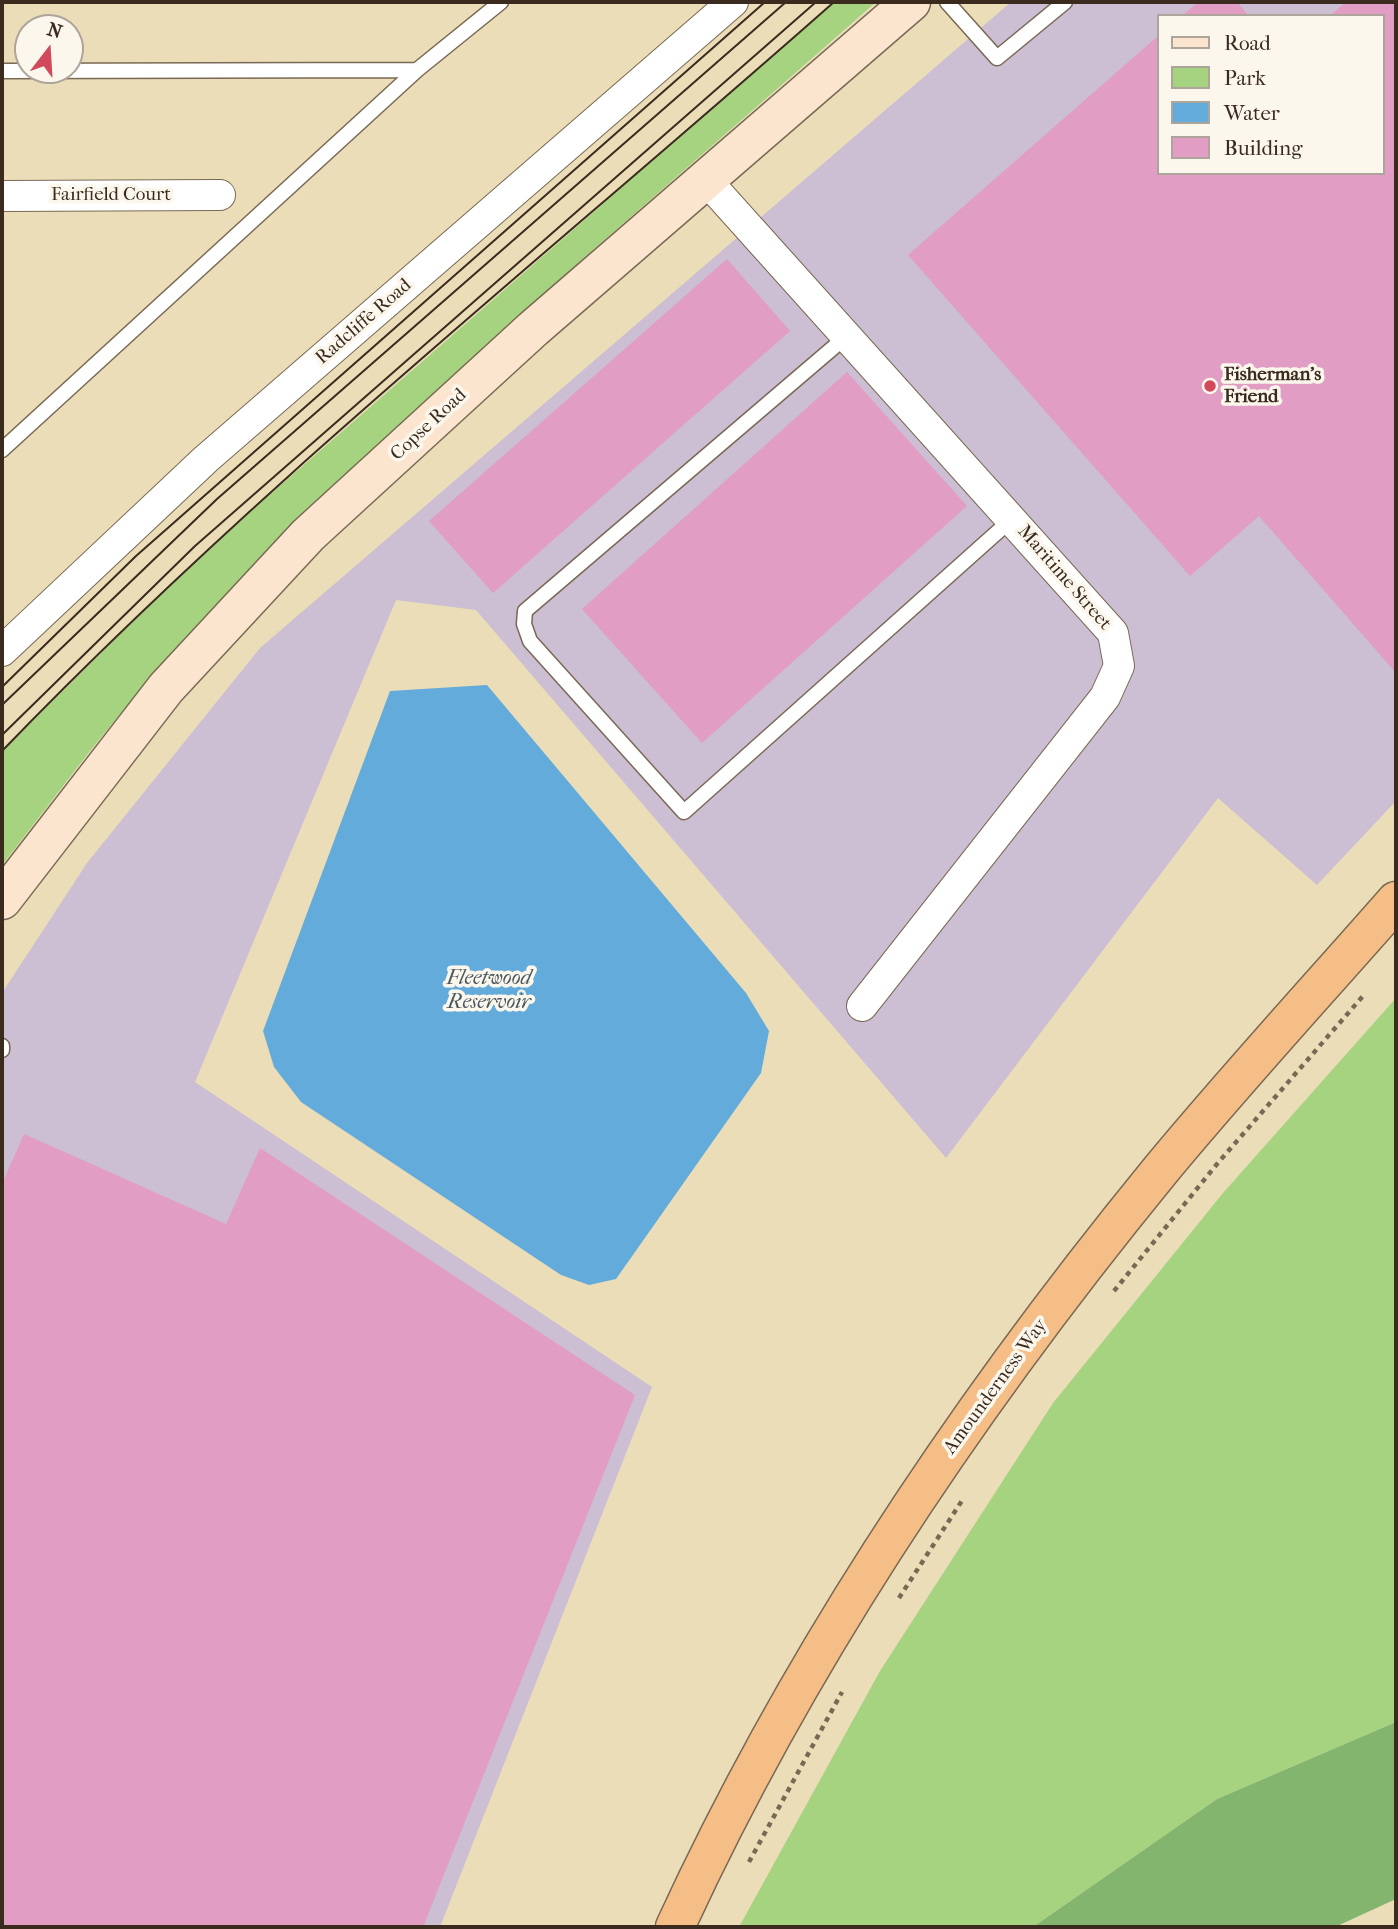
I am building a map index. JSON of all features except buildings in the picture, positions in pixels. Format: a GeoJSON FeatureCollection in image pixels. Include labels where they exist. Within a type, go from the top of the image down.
{"type":"FeatureCollection","features":[{"type":"Feature","properties":{"kind":"highway","name":"Amounderness Way"},"geometry":{"type":"LineString","coordinates":[[676,1927],[775,1731],[841,1617],[922,1491],[1017,1354],[1159,1172],[1396,901]]}},
{"type":"Feature","properties":{"kind":"street","name":"Radcliffe Road"},"geometry":{"type":"LineString","coordinates":[[2,651],[206,459],[732,2]]}},
{"type":"Feature","properties":{"kind":"street","name":"Copse Road"},"geometry":{"type":"LineString","coordinates":[[2,900],[166,688],[308,535],[533,329],[911,2]]}},
{"type":"Feature","properties":{"kind":"street","name":"Maritime Street"},"geometry":{"type":"LineString","coordinates":[[707,181],[1113,633],[1119,666],[1105,697],[862,1006]]}},
{"type":"Feature","properties":{"kind":"street","name":"Fairfield Court"},"geometry":{"type":"LineString","coordinates":[[2,195],[220,195]]}},
{"type":"Feature","properties":{"kind":"lane"},"geometry":{"type":"LineString","coordinates":[[2,450],[417,70],[501,2]]}},
{"type":"Feature","properties":{"kind":"lane"},"geometry":{"type":"LineString","coordinates":[[947,2],[997,58],[1065,2]]}},
{"type":"Feature","properties":{"kind":"lane"},"geometry":{"type":"LineString","coordinates":[[2,71],[417,70]]}},
{"type":"Feature","properties":{"kind":"lane"},"geometry":{"type":"LineString","coordinates":[[848,335],[524,611],[524,624],[530,641],[684,812],[1012,519]]}},
{"type":"Feature","properties":{"kind":"path"},"geometry":{"type":"LineString","coordinates":[[1105,1301],[1217,1164],[1369,989]]}},
{"type":"Feature","properties":{"kind":"path"},"geometry":{"type":"LineString","coordinates":[[893,1607],[969,1490]]}},
{"type":"Feature","properties":{"kind":"path"},"geometry":{"type":"LineString","coordinates":[[746,1868],[843,1689]]}},
{"type":"Feature","properties":{"kind":"shaded area"},"geometry":{"type":"Polygon","coordinates":[[[1011,2],[1396,2],[1396,801],[1317,885],[1218,798],[946,1158],[476,610],[396,600],[195,1082],[652,1387],[440,1927],[2,1927],[2,993],[87,863],[260,648],[1011,2]]]}},
{"type":"Feature","properties":{"kind":"green space"},"geometry":{"type":"Polygon","coordinates":[[[834,2],[876,2],[498,335],[314,508],[140,691],[2,865],[2,751],[164,591],[266,498],[834,2]]]}},
{"type":"Feature","properties":{"kind":"green space"},"geometry":{"type":"Polygon","coordinates":[[[1396,998],[1396,1722],[1217,1799],[1033,1927],[739,1927],[880,1671],[1053,1403],[1223,1193],[1396,998]]]}},
{"type":"Feature","properties":{"kind":"green space"},"geometry":{"type":"Polygon","coordinates":[[[1396,1722],[1396,1899],[1335,1927],[1033,1927],[1217,1799],[1396,1722]]]}},
{"type":"Feature","properties":{"kind":"water","name":"Fleetwood Reservoir"},"geometry":{"type":"Polygon","coordinates":[[[487,685],[746,993],[769,1031],[761,1073],[616,1279],[589,1285],[561,1275],[301,1102],[274,1067],[263,1031],[390,691],[487,685]]]}},
{"type":"Feature","properties":{"kind":"tram line"},"geometry":{"type":"LineString","coordinates":[[2,687],[136,556],[765,2]]}},
{"type":"Feature","properties":{"kind":"tram line"},"geometry":{"type":"LineString","coordinates":[[2,705],[217,499],[786,2]]}},
{"type":"Feature","properties":{"kind":"tram line"},"geometry":{"type":"LineString","coordinates":[[2,735],[195,546],[816,2]]}},
{"type":"Feature","properties":{"kind":"tram line"},"geometry":{"type":"LineString","coordinates":[[2,751],[100,652],[305,462],[834,2]]}},
{"type":"Feature","properties":{"kind":"place","name":"Fisherman's Friend"},"geometry":{"type":"Point","coordinates":[1210,386]}}]}
